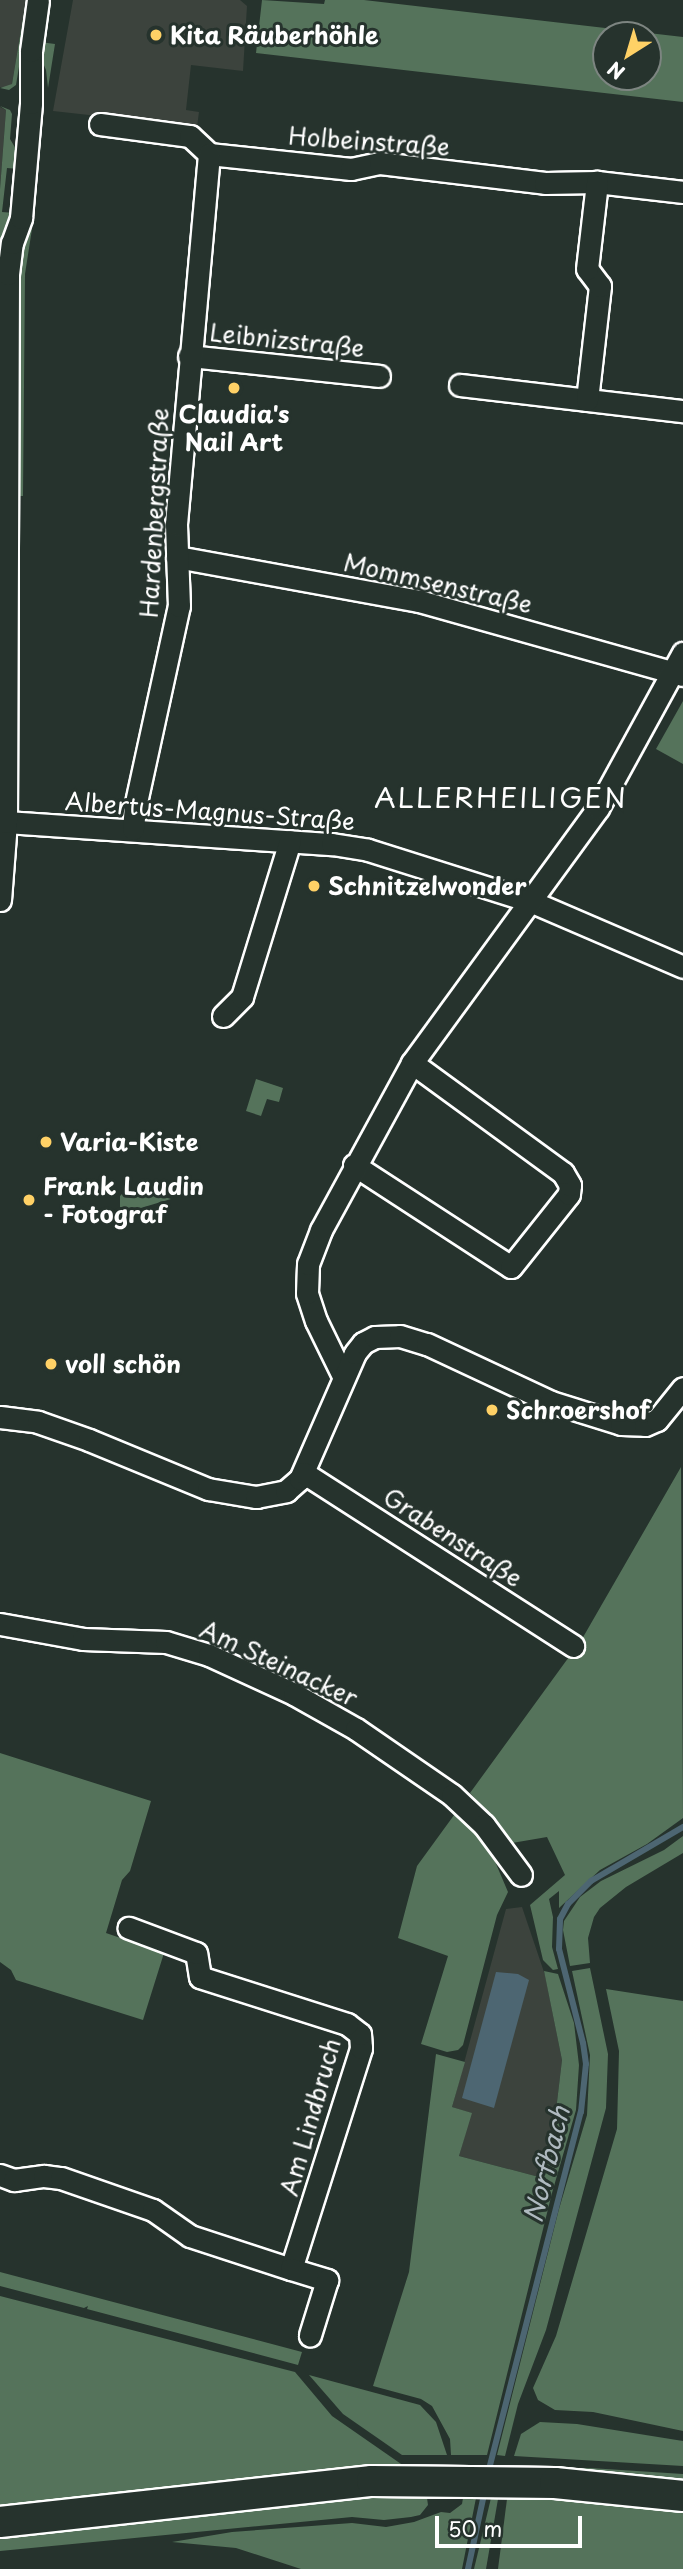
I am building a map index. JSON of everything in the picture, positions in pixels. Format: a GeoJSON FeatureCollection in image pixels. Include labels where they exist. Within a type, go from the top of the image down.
{"type":"FeatureCollection","features":[{"type":"Feature","properties":{"kind":"main road"},"geometry":{"type":"LineString","coordinates":[[0,2522],[330,2484],[416,2480],[555,2483],[683,2496]]}},
{"type":"Feature","properties":{"kind":"street"},"geometry":{"type":"LineString","coordinates":[[0,900],[6,822],[3,522],[8,274],[12,243],[21,218],[31,103],[31,51],[38,0]]}},
{"type":"Feature","properties":{"kind":"street","name":"Holbeinstraße"},"geometry":{"type":"LineString","coordinates":[[100,124],[190,136],[209,154],[351,169],[380,163],[545,183],[597,182],[683,192]]}},
{"type":"Feature","properties":{"kind":"street","name":"Hardenbergstraße"},"geometry":{"type":"LineString","coordinates":[[133,829],[135,807],[179,606],[176,524],[209,154]]}},
{"type":"Feature","properties":{"kind":"street"},"geometry":{"type":"LineString","coordinates":[[587,400],[600,286],[587,269],[597,182]]}},
{"type":"Feature","properties":{"kind":"street","name":"Leibnizstraße"},"geometry":{"type":"LineString","coordinates":[[189,356],[379,376]]}},
{"type":"Feature","properties":{"kind":"street"},"geometry":{"type":"LineString","coordinates":[[460,385],[683,411]]}},
{"type":"Feature","properties":{"kind":"street","name":"Mommsenstraße"},"geometry":{"type":"LineString","coordinates":[[177,557],[419,601],[680,667]]}},
{"type":"Feature","properties":{"kind":"street"},"geometry":{"type":"LineString","coordinates":[[343,1376],[309,1304],[307,1277],[316,1241],[354,1165],[412,1063],[598,808],[680,667]]}},
{"type":"Feature","properties":{"kind":"street","name":"Albertus-Magnus-Straße"},"geometry":{"type":"LineString","coordinates":[[6,822],[290,841],[368,850],[530,901],[683,967]]}},
{"type":"Feature","properties":{"kind":"street"},"geometry":{"type":"LineString","coordinates":[[223,1016],[242,997],[290,841]]}},
{"type":"Feature","properties":{"kind":"street"},"geometry":{"type":"LineString","coordinates":[[354,1165],[511,1267],[569,1194],[568,1178],[412,1063]]}},
{"type":"Feature","properties":{"kind":"street"},"geometry":{"type":"LineString","coordinates":[[0,1417],[38,1422],[225,1494],[256,1497],[279,1494],[296,1485],[304,1473],[343,1376],[363,1343],[375,1337],[392,1335],[426,1344],[566,1408],[621,1424],[645,1425],[657,1420],[683,1388]]}},
{"type":"Feature","properties":{"kind":"street","name":"Grabenstraße"},"geometry":{"type":"LineString","coordinates":[[304,1473],[573,1646]]}},
{"type":"Feature","properties":{"kind":"street","name":"Am Steinacker"},"geometry":{"type":"LineString","coordinates":[[0,1624],[73,1638],[166,1642],[209,1656],[283,1689],[356,1729],[452,1795],[484,1825],[521,1875]]}},
{"type":"Feature","properties":{"kind":"street","name":"Am Lindbruch"},"geometry":{"type":"LineString","coordinates":[[129,1928],[196,1953],[200,1977],[347,2024],[360,2034],[362,2048],[291,2269]]}},
{"type":"Feature","properties":{"kind":"street"},"geometry":{"type":"LineString","coordinates":[[0,2175],[14,2180],[44,2176],[61,2178],[153,2210],[190,2236],[327,2280],[310,2335]]}},
{"type":"Feature","properties":{"kind":"shaded area"},"geometry":{"type":"Polygon","coordinates":[[[0,0],[26,0],[12,84],[8,87],[0,87],[0,0]]]}},
{"type":"Feature","properties":{"kind":"shaded area","name":"Kita Räuberhöhle"},"geometry":{"type":"Polygon","coordinates":[[[73,0],[240,0],[247,6],[243,71],[191,65],[186,110],[199,112],[197,127],[53,111],[73,0]]]}},
{"type":"Feature","properties":{"kind":"shaded area"},"geometry":{"type":"Polygon","coordinates":[[[0,107],[6,110],[0,189],[0,107]]]}},
{"type":"Feature","properties":{"kind":"shaded area"},"geometry":{"type":"Polygon","coordinates":[[[522,1907],[545,1975],[562,2060],[555,2119],[539,2177],[459,2156],[471,2113],[452,2107],[506,1909],[522,1907]]]}},
{"type":"Feature","properties":{"kind":"green space"},"geometry":{"type":"Polygon","coordinates":[[[26,0],[30,0],[16,85],[9,90],[0,88],[12,84],[26,0]]]}},
{"type":"Feature","properties":{"kind":"green space"},"geometry":{"type":"Polygon","coordinates":[[[262,0],[324,4],[325,0],[364,0],[592,26],[592,91],[662,91],[662,35],[683,37],[683,102],[256,53],[262,0]]]}},
{"type":"Feature","properties":{"kind":"green space"},"geometry":{"type":"Polygon","coordinates":[[[40,42],[55,44],[48,88],[46,70],[40,56],[40,42]]]}},
{"type":"Feature","properties":{"kind":"green space"},"geometry":{"type":"Polygon","coordinates":[[[0,106],[10,110],[12,114],[10,139],[19,154],[19,169],[7,168],[2,212],[15,213],[1,238],[0,297],[0,189],[6,110],[0,106]]]}},
{"type":"Feature","properties":{"kind":"green space"},"geometry":{"type":"Polygon","coordinates":[[[29,229],[32,229],[25,274],[23,496],[19,496],[18,261],[22,242],[29,229]]]}},
{"type":"Feature","properties":{"kind":"green space"},"geometry":{"type":"Polygon","coordinates":[[[683,701],[683,764],[656,749],[683,701]]]}},
{"type":"Feature","properties":{"kind":"green space"},"geometry":{"type":"Polygon","coordinates":[[[256,1079],[283,1088],[279,1102],[267,1099],[261,1116],[246,1111],[256,1079]]]}},
{"type":"Feature","properties":{"kind":"green space"},"geometry":{"type":"Polygon","coordinates":[[[137,1189],[171,1199],[124,1213],[120,1207],[120,1196],[125,1191],[137,1189]]]}},
{"type":"Feature","properties":{"kind":"green space"},"geometry":{"type":"Polygon","coordinates":[[[681,1467],[683,1818],[647,1844],[600,1870],[559,1908],[559,1891],[549,1899],[553,1917],[552,1947],[558,1969],[553,1970],[543,1960],[530,1905],[565,1875],[547,1837],[512,1843],[501,1826],[470,1793],[582,1639],[681,1467]]]}},
{"type":"Feature","properties":{"kind":"green space"},"geometry":{"type":"Polygon","coordinates":[[[0,1753],[151,1801],[130,1871],[122,1880],[106,1933],[164,1953],[143,2020],[16,1980],[11,1970],[0,1962],[0,1753]]]}},
{"type":"Feature","properties":{"kind":"green space"},"geometry":{"type":"Polygon","coordinates":[[[457,1811],[479,1834],[491,1852],[508,1892],[497,1915],[463,2045],[458,2050],[447,2052],[421,2044],[448,1956],[398,1938],[417,1866],[457,1811]]]}},
{"type":"Feature","properties":{"kind":"green space"},"geometry":{"type":"Polygon","coordinates":[[[683,1836],[683,1853],[626,1887],[600,1908],[594,1917],[588,1938],[590,1963],[570,1966],[563,1930],[564,1921],[580,1897],[601,1881],[664,1850],[683,1836]]]}},
{"type":"Feature","properties":{"kind":"green space"},"geometry":{"type":"Polygon","coordinates":[[[590,1968],[608,2054],[606,2108],[546,2330],[518,2404],[505,2456],[497,2455],[559,2209],[587,2115],[590,2055],[572,1971],[590,1968]]]}},
{"type":"Feature","properties":{"kind":"green space"},"geometry":{"type":"Polygon","coordinates":[[[544,1971],[558,1974],[574,2023],[579,2065],[576,2110],[552,2193],[487,2455],[451,2455],[450,2439],[432,2406],[421,2399],[373,2386],[409,2272],[436,2054],[465,2062],[452,2107],[472,2113],[459,2156],[539,2177],[555,2119],[562,2060],[544,1971]]]}},
{"type":"Feature","properties":{"kind":"green space"},"geometry":{"type":"Polygon","coordinates":[[[606,1989],[683,2001],[683,2431],[593,2412],[555,2410],[538,2400],[533,2388],[556,2336],[617,2129],[619,2051],[606,1989]]]}},
{"type":"Feature","properties":{"kind":"green space"},"geometry":{"type":"Polygon","coordinates":[[[0,2272],[302,2352],[298,2365],[87,2309],[88,2306],[84,2308],[0,2286],[0,2272]]]}},
{"type":"Feature","properties":{"kind":"green space"},"geometry":{"type":"Polygon","coordinates":[[[0,2296],[295,2372],[332,2416],[404,2466],[0,2510],[0,2296]]]}},
{"type":"Feature","properties":{"kind":"green space"},"geometry":{"type":"Polygon","coordinates":[[[309,2375],[420,2405],[436,2422],[447,2455],[402,2455],[343,2414],[309,2375]]]}},
{"type":"Feature","properties":{"kind":"green space"},"geometry":{"type":"Polygon","coordinates":[[[540,2422],[577,2424],[683,2441],[683,2466],[514,2456],[521,2434],[540,2422]]]}},
{"type":"Feature","properties":{"kind":"green space"},"geometry":{"type":"Polygon","coordinates":[[[590,2468],[683,2474],[683,2483],[557,2469],[590,2468]]]}},
{"type":"Feature","properties":{"kind":"green space"},"geometry":{"type":"Polygon","coordinates":[[[416,2494],[417,2498],[427,2498],[428,2505],[420,2515],[411,2517],[384,2520],[352,2517],[0,2551],[0,2534],[341,2497],[416,2494]]]}},
{"type":"Feature","properties":{"kind":"green space"},"geometry":{"type":"Polygon","coordinates":[[[463,2498],[476,2498],[462,2569],[301,2569],[236,2548],[172,2542],[232,2532],[352,2523],[386,2527],[414,2522],[441,2512],[450,2513],[462,2504],[463,2498]]]}},
{"type":"Feature","properties":{"kind":"green space"},"geometry":{"type":"Polygon","coordinates":[[[491,2498],[498,2499],[486,2569],[474,2569],[491,2498]]]}},
{"type":"Feature","properties":{"kind":"green space"},"geometry":{"type":"Polygon","coordinates":[[[507,2499],[567,2499],[683,2511],[683,2569],[498,2569],[507,2499]]]}},
{"type":"Feature","properties":{"kind":"water"},"geometry":{"type":"Polygon","coordinates":[[[496,1972],[518,1974],[529,1980],[494,2108],[462,2098],[496,1972]]]}},
{"type":"Feature","properties":{"kind":"waterway","name":"Norfbach"},"geometry":{"type":"LineString","coordinates":[[488,2473],[581,2112],[586,2064],[559,1949],[560,1919],[568,1904],[591,1881],[683,1827]]}},
{"type":"Feature","properties":{"kind":"waterway","name":"Norfbach"},"geometry":{"type":"LineString","coordinates":[[468,2569],[485,2490]]}},
{"type":"Feature","properties":{"kind":"place","name":"Kita Räuberhöhle"},"geometry":{"type":"Point","coordinates":[156,35]}},
{"type":"Feature","properties":{"kind":"place","name":"Claudia's Nail Art"},"geometry":{"type":"Point","coordinates":[234,388]}},
{"type":"Feature","properties":{"kind":"place","name":"Schnitzelwonder"},"geometry":{"type":"Point","coordinates":[314,886]}},
{"type":"Feature","properties":{"kind":"place","name":"Varia-Kiste"},"geometry":{"type":"Point","coordinates":[46,1142]}},
{"type":"Feature","properties":{"kind":"place","name":"Frank Laudin - Fotograf"},"geometry":{"type":"Point","coordinates":[29,1200]}},
{"type":"Feature","properties":{"kind":"place","name":"voll schön"},"geometry":{"type":"Point","coordinates":[51,1364]}},
{"type":"Feature","properties":{"kind":"place","name":"Schroershof"},"geometry":{"type":"Point","coordinates":[492,1410]}},
{"type":"Feature","properties":{"kind":"district","name":"ALLERHEILIGEN"},"geometry":{"type":"Point","coordinates":[501,797]}}]}
